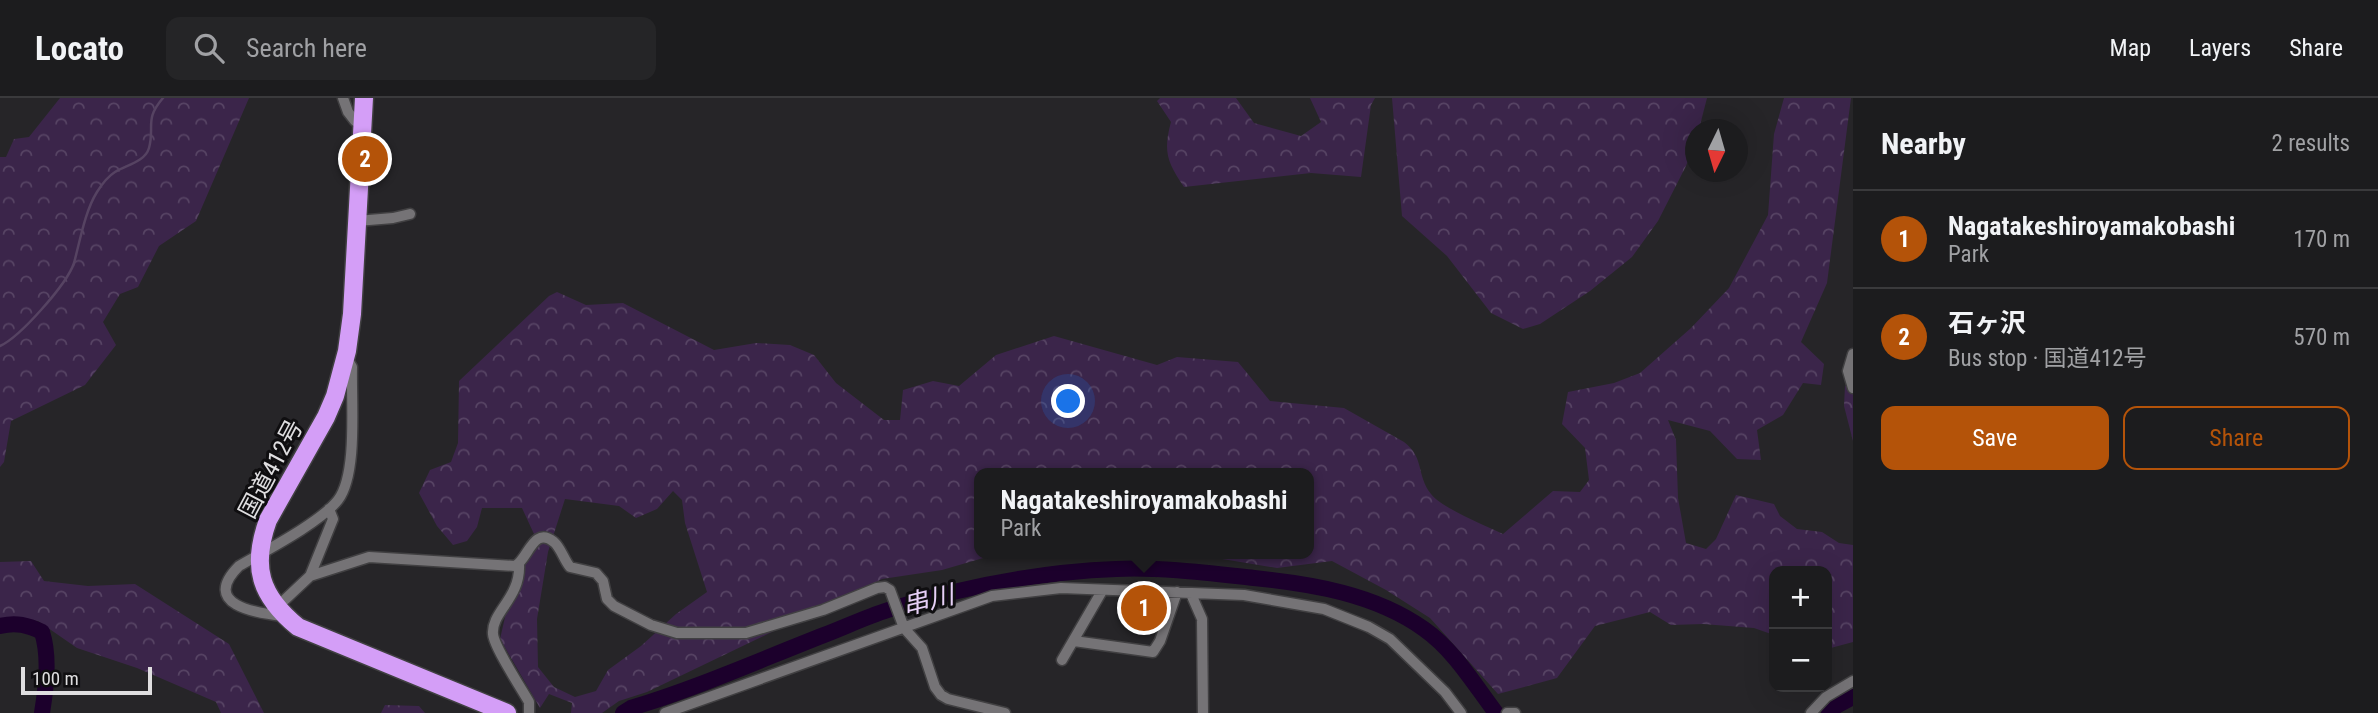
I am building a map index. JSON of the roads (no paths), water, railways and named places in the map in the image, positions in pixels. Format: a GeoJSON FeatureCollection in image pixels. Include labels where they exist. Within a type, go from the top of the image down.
{"type":"FeatureCollection","features":[{"type":"Feature","properties":{"kind":"highway","name":"国道412号"},"geometry":{"type":"LineString","coordinates":[[280,612],[267,595],[262,576],[261,538],[268,520],[326,417],[346,356],[352,314],[365,98]]}},
{"type":"Feature","properties":{"kind":"highway"},"geometry":{"type":"LineString","coordinates":[[280,612],[298,627],[317,637],[507,713]]}},
{"type":"Feature","properties":{"kind":"street"},"geometry":{"type":"LineString","coordinates":[[343,98],[355,121],[362,121]]}},
{"type":"Feature","properties":{"kind":"street"},"geometry":{"type":"LineString","coordinates":[[357,221],[410,214]]}},
{"type":"Feature","properties":{"kind":"street"},"geometry":{"type":"LineString","coordinates":[[1853,354],[1848,371],[1853,388]]}},
{"type":"Feature","properties":{"kind":"street"},"geometry":{"type":"LineString","coordinates":[[329,509],[333,519],[310,576],[280,612],[256,613],[238,607],[230,599],[226,590],[232,573],[329,509],[344,489],[350,468],[352,367],[346,356]]}},
{"type":"Feature","properties":{"kind":"street"},"geometry":{"type":"LineString","coordinates":[[529,713],[529,702],[493,635],[495,622],[517,586],[519,564],[531,544],[536,540],[548,539],[557,545],[570,567],[596,573],[603,581],[607,598],[614,606],[651,625],[677,634],[746,633],[885,587],[890,590],[903,626],[922,648],[935,687],[941,695],[1005,713]]}},
{"type":"Feature","properties":{"kind":"street"},"geometry":{"type":"LineString","coordinates":[[310,576],[369,557],[503,566],[519,564]]}},
{"type":"Feature","properties":{"kind":"street"},"geometry":{"type":"LineString","coordinates":[[665,713],[992,596],[1061,589],[1244,595],[1324,608],[1390,639],[1445,692],[1461,713]]}},
{"type":"Feature","properties":{"kind":"street"},"geometry":{"type":"LineString","coordinates":[[1062,660],[1102,591]]}},
{"type":"Feature","properties":{"kind":"street"},"geometry":{"type":"LineString","coordinates":[[1074,641],[1153,652],[1160,641],[1177,592]]}},
{"type":"Feature","properties":{"kind":"street"},"geometry":{"type":"LineString","coordinates":[[1191,594],[1202,619],[1203,713]]}},
{"type":"Feature","properties":{"kind":"street"},"geometry":{"type":"LineString","coordinates":[[1811,713],[1826,697],[1853,681]]}},
{"type":"Feature","properties":{"kind":"street"},"geometry":{"type":"LineString","coordinates":[[1508,713],[1515,713]]}},
{"type":"Feature","properties":{"kind":"waterway"},"geometry":{"type":"LineString","coordinates":[[0,346],[30,321],[70,272],[93,200],[110,176],[147,153],[151,140],[152,118],[163,98]]}},
{"type":"Feature","properties":{"kind":"waterway","name":"串川"},"geometry":{"type":"LineString","coordinates":[[623,713],[872,616],[916,602],[1030,577],[1133,569],[1202,572],[1298,584],[1342,593],[1385,607],[1435,637],[1463,668],[1496,713]]}},
{"type":"Feature","properties":{"kind":"waterway","name":"串川"},"geometry":{"type":"LineString","coordinates":[[0,626],[22,625],[42,632],[47,662],[42,713]]}},
{"type":"Feature","properties":{"kind":"waterway","name":"串川"},"geometry":{"type":"LineString","coordinates":[[1829,713],[1853,697]]}},
{"type":"Feature","properties":{"kind":"place","name":"石ヶ沢"},"geometry":{"type":"Point","coordinates":[365,159]}},
{"type":"Feature","properties":{"kind":"place","name":"Nagatakeshiroyamakobashi"},"geometry":{"type":"Point","coordinates":[1144,608]}}]}
